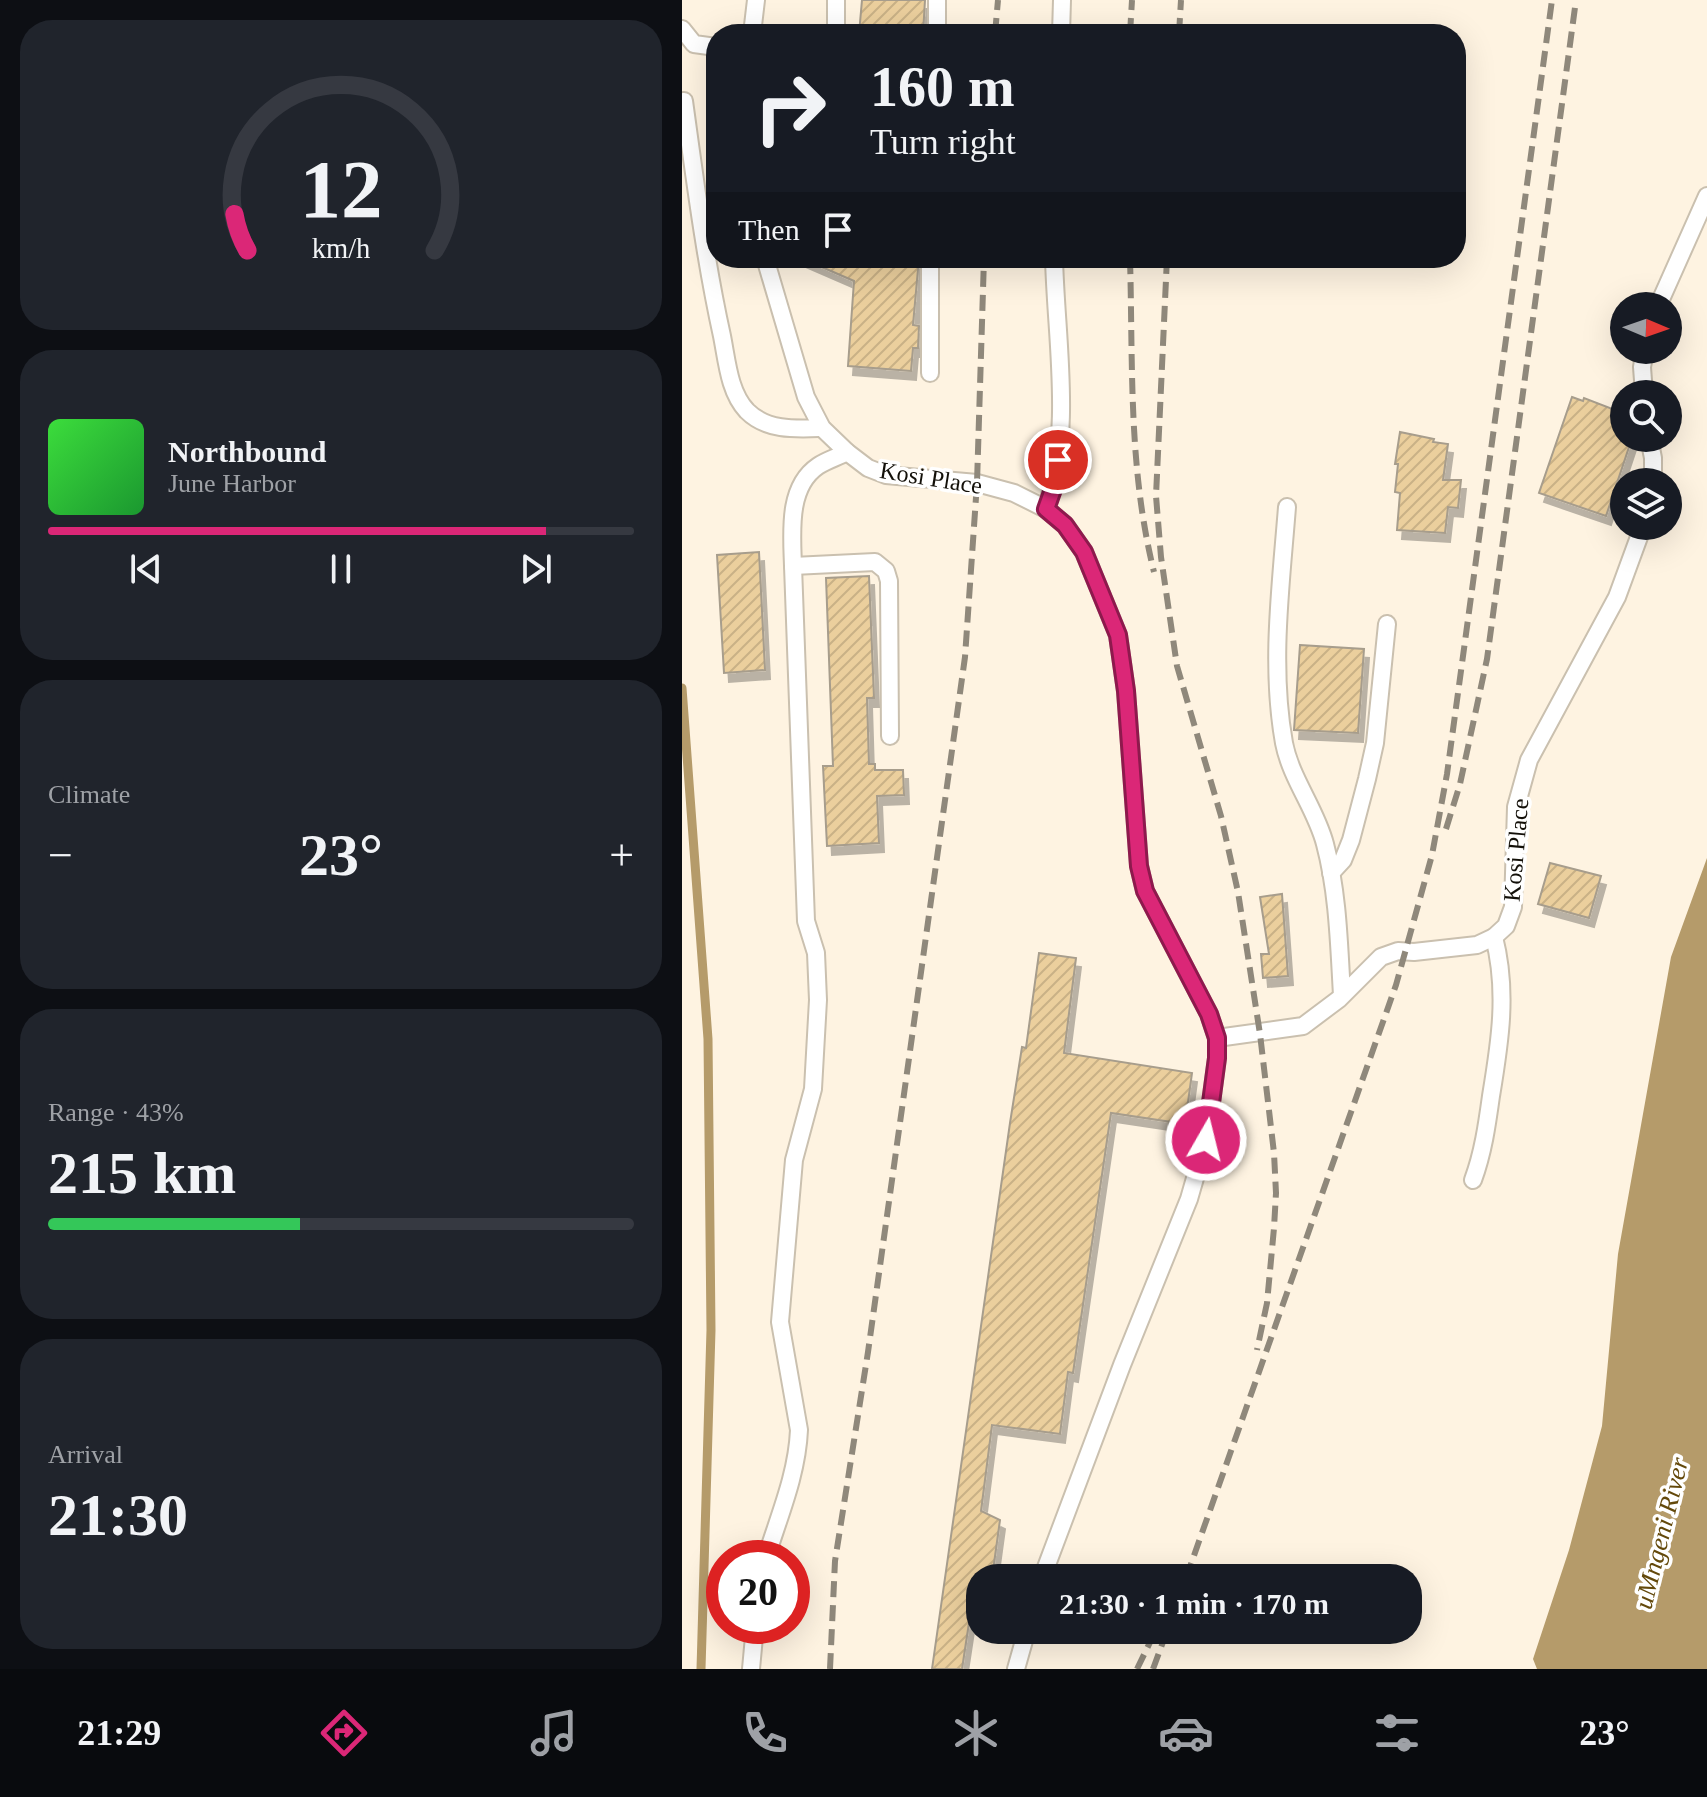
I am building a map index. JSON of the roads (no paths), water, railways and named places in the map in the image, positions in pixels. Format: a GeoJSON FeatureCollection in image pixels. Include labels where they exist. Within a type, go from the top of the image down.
{"type":"FeatureCollection","features":[{"type":"Feature","properties":{"kind":"lane"},"geometry":{"type":"LineString","coordinates":[[753,24],[756,0]]}},
{"type":"Feature","properties":{"kind":"lane"},"geometry":{"type":"LineString","coordinates":[[836,0],[836,24]]}},
{"type":"Feature","properties":{"kind":"lane"},"geometry":{"type":"LineString","coordinates":[[937,0],[937,24]]}},
{"type":"Feature","properties":{"kind":"lane"},"geometry":{"type":"LineString","coordinates":[[1061,24],[1062,0]]}},
{"type":"Feature","properties":{"kind":"lane"},"geometry":{"type":"LineString","coordinates":[[682,29],[694,44],[706,46]]}},
{"type":"Feature","properties":{"kind":"lane"},"geometry":{"type":"LineString","coordinates":[[684,101],[706,254]]}},
{"type":"Feature","properties":{"kind":"lane"},"geometry":{"type":"LineString","coordinates":[[1664,292],[1707,196]]}},
{"type":"Feature","properties":{"kind":"lane"},"geometry":{"type":"LineString","coordinates":[[708,268],[734,390],[746,410],[761,421],[777,427],[822,428]]}},
{"type":"Feature","properties":{"kind":"lane","name":"Kosi Place"},"geometry":{"type":"LineString","coordinates":[[768,268],[806,397],[822,428],[847,452],[868,468],[886,475],[977,483],[1014,493],[1046,509],[1065,525],[1084,552],[1118,635],[1126,691],[1139,866],[1145,891],[1209,1014],[1217,1038],[1206,1140],[1189,1199],[1047,1564]]}},
{"type":"Feature","properties":{"kind":"lane"},"geometry":{"type":"LineString","coordinates":[[930,268],[930,373]]}},
{"type":"Feature","properties":{"kind":"lane"},"geometry":{"type":"LineString","coordinates":[[1046,509],[1056,481],[1061,396],[1055,268]]}},
{"type":"Feature","properties":{"kind":"lane"},"geometry":{"type":"LineString","coordinates":[[772,1540],[789,1489],[798,1445],[799,1430],[780,1322],[789,1204],[800,1129],[813,1089],[818,1000],[816,953],[806,921],[793,511],[798,490],[816,467],[847,452]]}},
{"type":"Feature","properties":{"kind":"lane"},"geometry":{"type":"LineString","coordinates":[[1287,507],[1277,634],[1279,709],[1285,747],[1298,785],[1325,842],[1335,897],[1342,995]]}},
{"type":"Feature","properties":{"kind":"lane","name":"Kosi Place"},"geometry":{"type":"LineString","coordinates":[[1494,937],[1506,926],[1513,907],[1516,807],[1529,760],[1617,597],[1638,540]]}},
{"type":"Feature","properties":{"kind":"lane"},"geometry":{"type":"LineString","coordinates":[[793,566],[875,562],[886,571],[889,581],[890,736]]}},
{"type":"Feature","properties":{"kind":"lane"},"geometry":{"type":"LineString","coordinates":[[1331,873],[1343,860],[1351,840],[1367,779],[1375,743],[1387,624]]}},
{"type":"Feature","properties":{"kind":"lane"},"geometry":{"type":"LineString","coordinates":[[1217,1038],[1303,1026],[1342,995],[1381,957],[1407,950],[1414,952],[1477,945],[1494,937],[1501,963],[1502,1035],[1482,1156],[1473,1180]]}},
{"type":"Feature","properties":{"kind":"lane"},"geometry":{"type":"LineString","coordinates":[[751,1669],[753,1644]]}},
{"type":"Feature","properties":{"kind":"lane"},"geometry":{"type":"LineString","coordinates":[[1016,1669],[1023,1644]]}},
{"type":"Feature","properties":{"kind":"water","name":"uMngeni River"},"geometry":{"type":"Polygon","coordinates":[[[1707,858],[1707,1669],[1537,1669],[1533,1659],[1569,1550],[1602,1426],[1618,1254],[1671,957],[1707,858]]]}},
{"type":"Feature","properties":{"kind":"waterway"},"geometry":{"type":"LineString","coordinates":[[682,688],[708,1039],[711,1330],[701,1669]]}},
{"type":"Feature","properties":{"kind":"railway"},"geometry":{"type":"LineString","coordinates":[[996,24],[998,0]]}},
{"type":"Feature","properties":{"kind":"railway"},"geometry":{"type":"LineString","coordinates":[[1131,24],[1132,0]]}},
{"type":"Feature","properties":{"kind":"railway"},"geometry":{"type":"LineString","coordinates":[[1180,24],[1181,0]]}},
{"type":"Feature","properties":{"kind":"railway"},"geometry":{"type":"LineString","coordinates":[[1191,1564],[1396,985],[1432,855],[1447,774],[1552,0]]}},
{"type":"Feature","properties":{"kind":"railway"},"geometry":{"type":"LineString","coordinates":[[1446,829],[1460,784],[1487,659],[1576,0]]}},
{"type":"Feature","properties":{"kind":"railway"},"geometry":{"type":"LineString","coordinates":[[830,1669],[835,1561],[868,1352],[965,657],[977,483],[984,268]]}},
{"type":"Feature","properties":{"kind":"railway"},"geometry":{"type":"LineString","coordinates":[[1130,268],[1136,455],[1154,572]]}},
{"type":"Feature","properties":{"kind":"railway"},"geometry":{"type":"LineString","coordinates":[[1167,268],[1156,496],[1161,557],[1177,666],[1221,816],[1238,892],[1274,1153],[1274,1228],[1267,1303],[1257,1350]]}},
{"type":"Feature","properties":{"kind":"railway"},"geometry":{"type":"LineString","coordinates":[[1137,1669],[1149,1644]]}},
{"type":"Feature","properties":{"kind":"railway"},"geometry":{"type":"LineString","coordinates":[[1153,1669],[1162,1644]]}}]}
